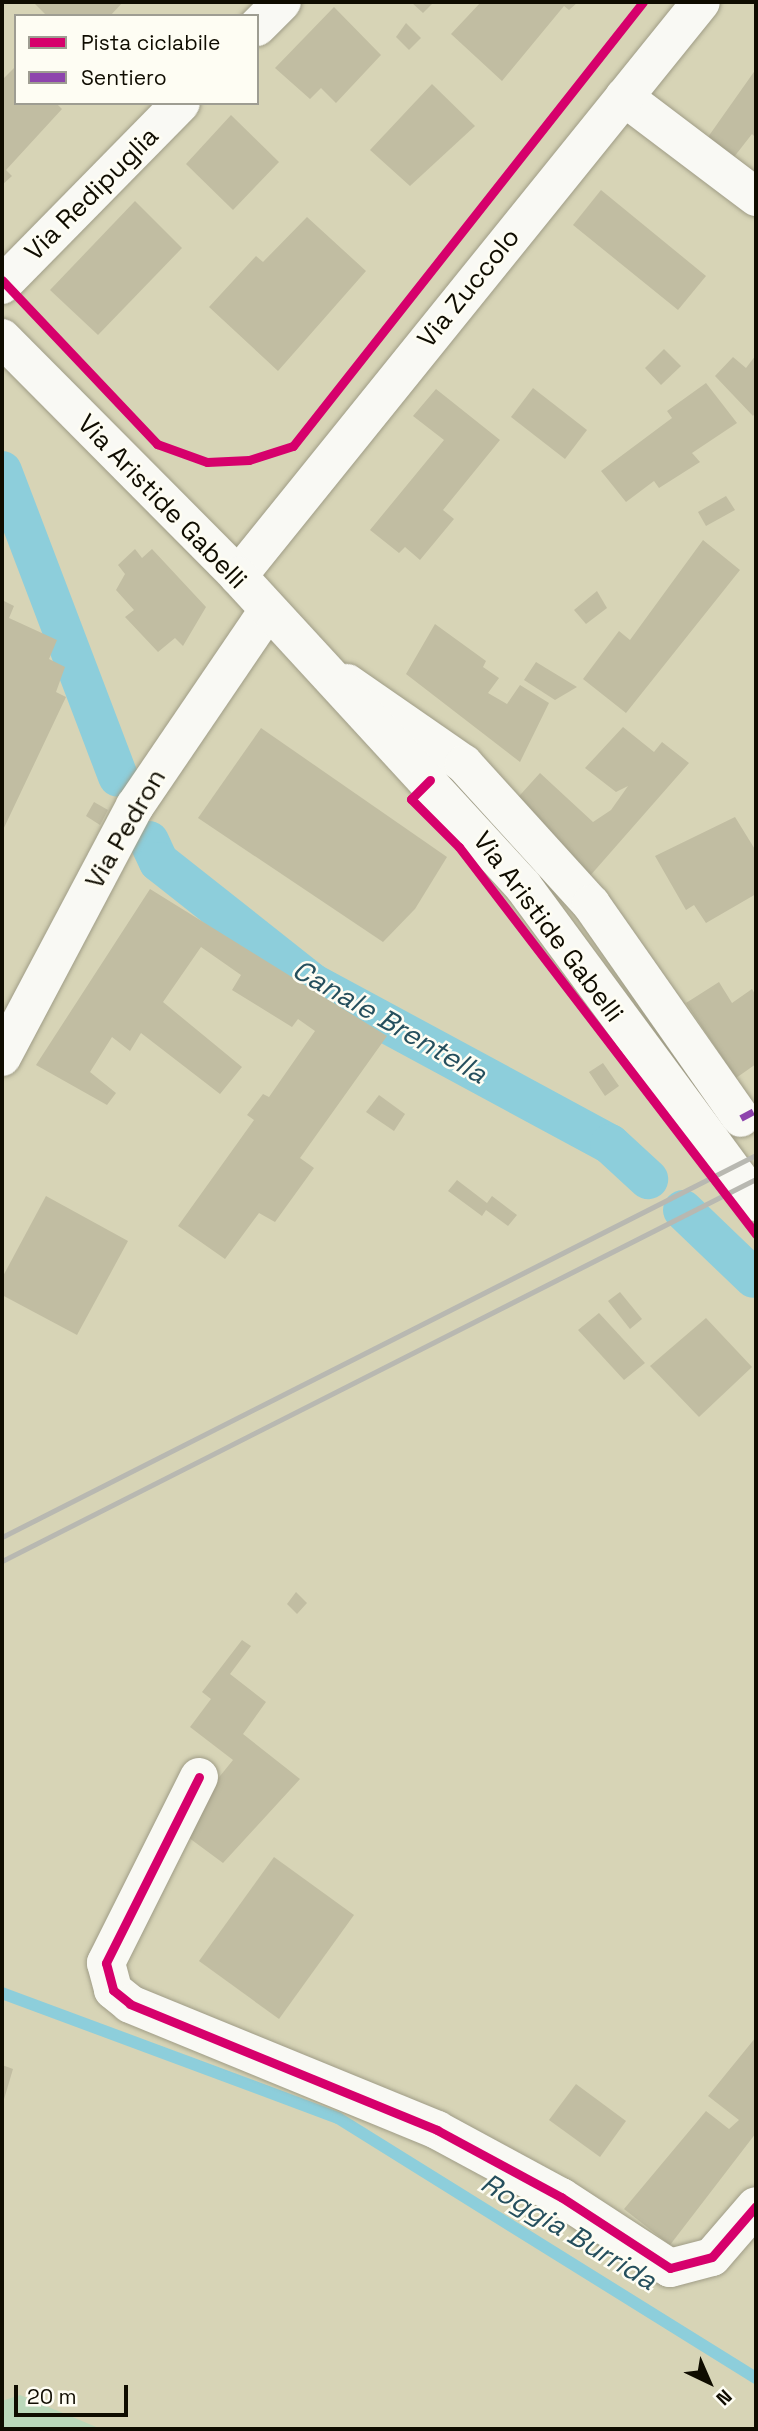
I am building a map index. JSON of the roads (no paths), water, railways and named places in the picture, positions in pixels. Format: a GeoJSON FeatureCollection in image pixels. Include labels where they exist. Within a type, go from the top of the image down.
{"type":"FeatureCollection","features":[{"type":"Feature","properties":{"kind":"street"},"geometry":{"type":"LineString","coordinates":[[259,25],[282,2]]}},
{"type":"Feature","properties":{"kind":"street","name":"Via Zuccolo"},"geometry":{"type":"LineString","coordinates":[[238,576],[701,2]]}},
{"type":"Feature","properties":{"kind":"street"},"geometry":{"type":"LineString","coordinates":[[624,97],[756,197]]}},
{"type":"Feature","properties":{"kind":"street","name":"Via Redipuglia"},"geometry":{"type":"LineString","coordinates":[[2,285],[179,105]]}},
{"type":"Feature","properties":{"kind":"street","name":"Via Aristide Gabelli"},"geometry":{"type":"LineString","coordinates":[[2,338],[238,576],[267,612],[322,666],[523,886],[756,1202]]}},
{"type":"Feature","properties":{"kind":"street","name":"Via Pedron"},"geometry":{"type":"LineString","coordinates":[[4,1049],[135,806],[267,612]]}},
{"type":"Feature","properties":{"kind":"street","name":"Via Aristide Gabelli"},"geometry":{"type":"LineString","coordinates":[[322,666],[464,764],[591,905],[741,1118]]}},
{"type":"Feature","properties":{"kind":"street"},"geometry":{"type":"LineString","coordinates":[[199,1777],[106,1963],[113,1990],[130,2004],[438,2130],[561,2197],[670,2268],[712,2257],[756,2206]]}},
{"type":"Feature","properties":{"kind":"waterway","name":"Canale Brentella"},"geometry":{"type":"LineString","coordinates":[[2,471],[118,777]]}},
{"type":"Feature","properties":{"kind":"waterway","name":"Canale Brentella"},"geometry":{"type":"LineString","coordinates":[[149,841],[159,862],[312,983],[610,1144],[648,1179]]}},
{"type":"Feature","properties":{"kind":"waterway","name":"Canale Brentella"},"geometry":{"type":"LineString","coordinates":[[683,1210],[754,1278]]}},
{"type":"Feature","properties":{"kind":"waterway","name":"Roggia Burrida"},"geometry":{"type":"LineString","coordinates":[[2,1993],[338,2118],[756,2378]]}},
{"type":"Feature","properties":{"kind":"railway"},"geometry":{"type":"LineString","coordinates":[[2,1537],[756,1155]]}},
{"type":"Feature","properties":{"kind":"railway"},"geometry":{"type":"LineString","coordinates":[[2,1561],[756,1179]]}}]}
